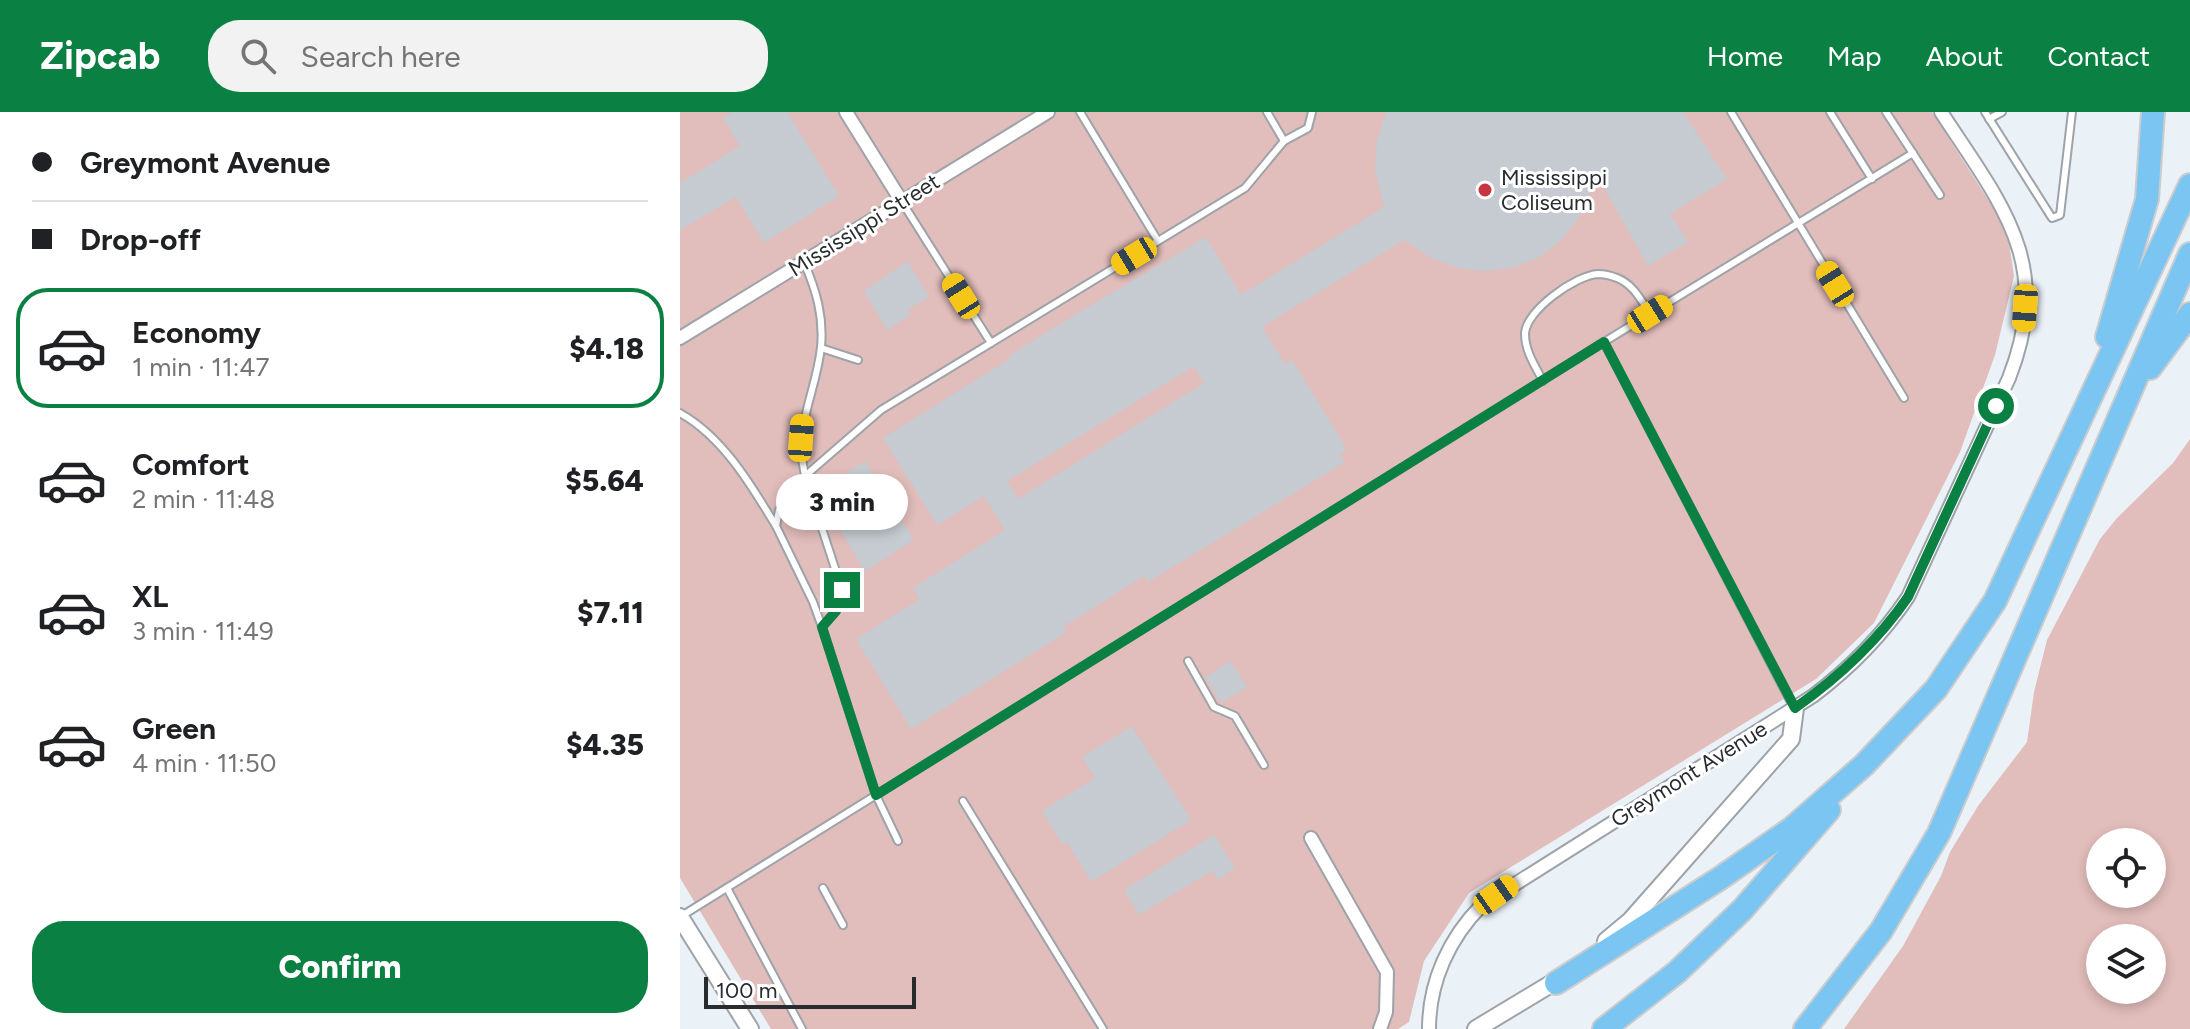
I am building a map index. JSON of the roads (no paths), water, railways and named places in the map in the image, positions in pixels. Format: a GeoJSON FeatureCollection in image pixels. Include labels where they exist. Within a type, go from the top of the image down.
{"type":"FeatureCollection","features":[{"type":"Feature","properties":{"kind":"highway"},"geometry":{"type":"LineString","coordinates":[[2087,407],[2147,199],[2153,112]]}},
{"type":"Feature","properties":{"kind":"highway"},"geometry":{"type":"LineString","coordinates":[[1604,1029],[1677,972],[1742,910],[1804,841],[1864,765],[1936,689],[1995,601],[2190,185]]}},
{"type":"Feature","properties":{"kind":"highway"},"geometry":{"type":"LineString","coordinates":[[1805,1029],[1881,931],[1939,833],[2190,254]]}},
{"type":"Feature","properties":{"kind":"highway"},"geometry":{"type":"LineString","coordinates":[[2125,401],[2190,314]]}},
{"type":"Feature","properties":{"kind":"highway"},"geometry":{"type":"LineString","coordinates":[[1556,983],[1791,829],[1864,765]]}},
{"type":"Feature","properties":{"kind":"main road"},"geometry":{"type":"LineString","coordinates":[[1476,1029],[1556,983],[1630,921],[1791,739],[1795,708]]}},
{"type":"Feature","properties":{"kind":"main road"},"geometry":{"type":"LineString","coordinates":[[680,917],[750,1029]]}},
{"type":"Feature","properties":{"kind":"street"},"geometry":{"type":"LineString","coordinates":[[846,112],[902,202]]}},
{"type":"Feature","properties":{"kind":"street","name":"Mississippi Street"},"geometry":{"type":"LineString","coordinates":[[680,338],[1048,112]]}},
{"type":"Feature","properties":{"kind":"street","name":"Greymont Avenue"},"geometry":{"type":"LineString","coordinates":[[1429,1029],[1433,995],[1450,945],[1464,922],[1482,905],[1795,708],[1855,662],[1908,597],[2019,353],[2025,308],[2020,243],[2000,203],[1941,112]]}},
{"type":"Feature","properties":{"kind":"street"},"geometry":{"type":"LineString","coordinates":[[1311,838],[1387,972],[1386,1012],[1380,1029]]}},
{"type":"Feature","properties":{"kind":"lane"},"geometry":{"type":"LineString","coordinates":[[1080,112],[1158,241]]}},
{"type":"Feature","properties":{"kind":"lane"},"geometry":{"type":"LineString","coordinates":[[1267,112],[1284,141]]}},
{"type":"Feature","properties":{"kind":"lane"},"geometry":{"type":"LineString","coordinates":[[776,526],[779,510],[805,476],[881,410],[1245,188],[1284,141],[1308,128],[1312,112]]}},
{"type":"Feature","properties":{"kind":"lane"},"geometry":{"type":"LineString","coordinates":[[1731,112],[1904,398]]}},
{"type":"Feature","properties":{"kind":"lane"},"geometry":{"type":"LineString","coordinates":[[1830,112],[1872,179]]}},
{"type":"Feature","properties":{"kind":"lane"},"geometry":{"type":"LineString","coordinates":[[1886,112],[1940,195]]}},
{"type":"Feature","properties":{"kind":"lane"},"geometry":{"type":"LineString","coordinates":[[1985,112],[2052,218],[2060,215],[2072,112]]}},
{"type":"Feature","properties":{"kind":"lane"},"geometry":{"type":"LineString","coordinates":[[1989,119],[2002,112]]}},
{"type":"Feature","properties":{"kind":"lane"},"geometry":{"type":"LineString","coordinates":[[680,917],[1913,153]]}},
{"type":"Feature","properties":{"kind":"lane"},"geometry":{"type":"LineString","coordinates":[[902,202],[991,343]]}},
{"type":"Feature","properties":{"kind":"lane"},"geometry":{"type":"LineString","coordinates":[[804,262],[821,312],[821,348],[802,422],[800,455],[842,590],[836,611],[822,627]]}},
{"type":"Feature","properties":{"kind":"lane"},"geometry":{"type":"LineString","coordinates":[[1543,381],[1528,353],[1524,331],[1536,308],[1576,282],[1597,274],[1618,278],[1635,290],[1650,314]]}},
{"type":"Feature","properties":{"kind":"lane"},"geometry":{"type":"LineString","coordinates":[[1604,342],[1795,708]]}},
{"type":"Feature","properties":{"kind":"lane"},"geometry":{"type":"LineString","coordinates":[[821,348],[858,360]]}},
{"type":"Feature","properties":{"kind":"lane"},"geometry":{"type":"LineString","coordinates":[[680,413],[714,439],[758,496],[776,526],[813,602],[876,795],[898,841]]}},
{"type":"Feature","properties":{"kind":"lane"},"geometry":{"type":"LineString","coordinates":[[1188,661],[1214,707],[1235,716],[1264,765]]}},
{"type":"Feature","properties":{"kind":"lane"},"geometry":{"type":"LineString","coordinates":[[963,801],[1103,1029]]}},
{"type":"Feature","properties":{"kind":"lane"},"geometry":{"type":"LineString","coordinates":[[727,888],[802,1029]]}},
{"type":"Feature","properties":{"kind":"lane"},"geometry":{"type":"LineString","coordinates":[[823,888],[843,925]]}},
{"type":"Feature","properties":{"kind":"place","name":"Mississippi Coliseum"},"geometry":{"type":"Point","coordinates":[1485,190]}}]}
